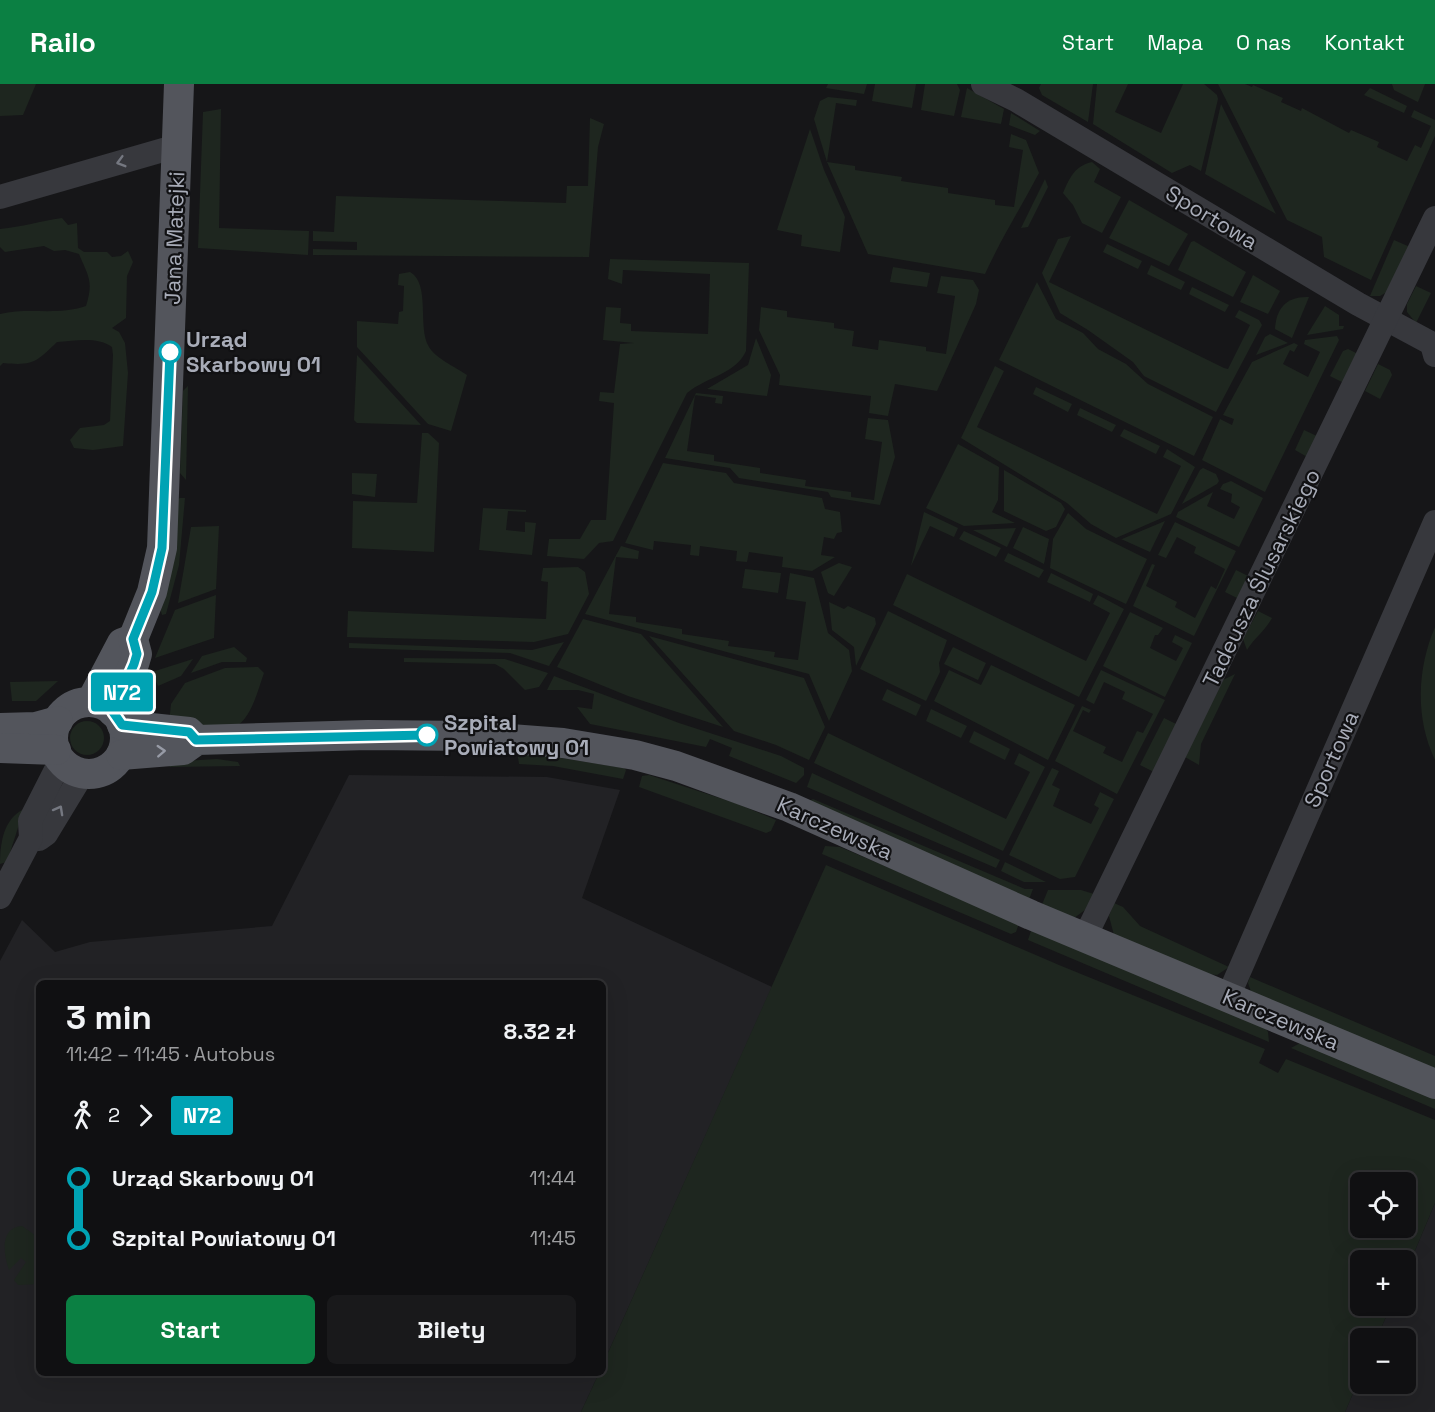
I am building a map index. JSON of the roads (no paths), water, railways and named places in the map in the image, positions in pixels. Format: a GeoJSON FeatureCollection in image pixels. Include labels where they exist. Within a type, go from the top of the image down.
{"type":"FeatureCollection","features":[{"type":"Feature","properties":{"kind":"main road","name":"Jana Matejki"},"geometry":{"type":"LineString","coordinates":[[109,713],[122,643],[133,639],[152,592],[162,548],[179,84]]}},
{"type":"Feature","properties":{"kind":"main road"},"geometry":{"type":"LineString","coordinates":[[0,728],[36,727],[58,721],[75,705],[109,713],[125,740],[121,755],[103,771],[0,748]]}},
{"type":"Feature","properties":{"kind":"main road","name":"Karczewska"},"geometry":{"type":"LineString","coordinates":[[109,713],[189,732],[196,740]]}},
{"type":"Feature","properties":{"kind":"main road"},"geometry":{"type":"LineString","coordinates":[[58,721],[53,736],[66,761]]}},
{"type":"Feature","properties":{"kind":"main road","name":"Karczewska"},"geometry":{"type":"LineString","coordinates":[[121,755],[183,750],[196,740],[368,735],[472,736],[563,743],[635,755],[676,766],[768,799],[1085,937],[1435,1084]]}},
{"type":"Feature","properties":{"kind":"street","name":"Sportowa"},"geometry":{"type":"LineString","coordinates":[[983,84],[1016,100],[1387,320],[1432,344],[1435,355]]}},
{"type":"Feature","properties":{"kind":"street"},"geometry":{"type":"LineString","coordinates":[[0,197],[177,146]]}},
{"type":"Feature","properties":{"kind":"street","name":"Tadeusza Ślusarskiego"},"geometry":{"type":"LineString","coordinates":[[1085,937],[1435,218]]}},
{"type":"Feature","properties":{"kind":"street","name":"Sportowa"},"geometry":{"type":"LineString","coordinates":[[1228,996],[1435,522]]}},
{"type":"Feature","properties":{"kind":"street"},"geometry":{"type":"LineString","coordinates":[[0,897],[31,838],[30,821],[66,761]]}},
{"type":"Feature","properties":{"kind":"place","name":"Urząd Skarbowy 01"},"geometry":{"type":"Point","coordinates":[170,352]}},
{"type":"Feature","properties":{"kind":"place","name":"Szpital Powiatowy 01"},"geometry":{"type":"Point","coordinates":[427,735]}}]}
